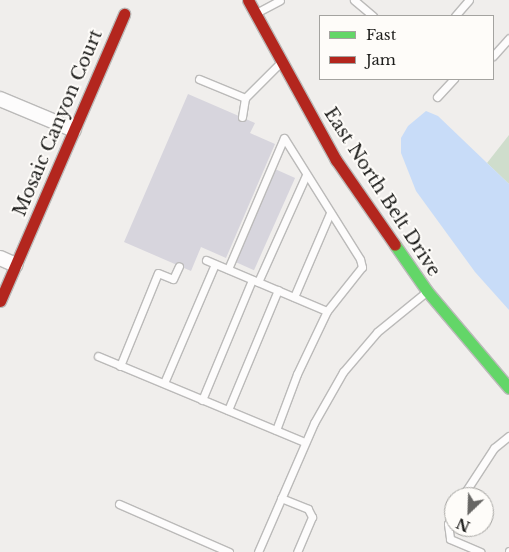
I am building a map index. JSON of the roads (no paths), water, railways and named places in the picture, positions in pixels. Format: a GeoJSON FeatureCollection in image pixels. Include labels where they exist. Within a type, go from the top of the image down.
{"type":"FeatureCollection","features":[{"type":"Feature","properties":{"kind":"street","name":"East North Belt Drive"},"geometry":{"type":"LineString","coordinates":[[248,0],[280,62],[336,160],[427,291],[509,388]]}},
{"type":"Feature","properties":{"kind":"street","name":"Mosaic Canyon Court"},"geometry":{"type":"LineString","coordinates":[[0,301],[124,14]]}},
{"type":"Feature","properties":{"kind":"street"},"geometry":{"type":"LineString","coordinates":[[0,99],[74,130]]}},
{"type":"Feature","properties":{"kind":"street"},"geometry":{"type":"LineString","coordinates":[[0,258],[16,265]]}},
{"type":"Feature","properties":{"kind":"lane"},"geometry":{"type":"LineString","coordinates":[[255,14],[280,0]]}},
{"type":"Feature","properties":{"kind":"lane"},"geometry":{"type":"LineString","coordinates":[[354,0],[372,15]]}},
{"type":"Feature","properties":{"kind":"lane"},"geometry":{"type":"LineString","coordinates":[[456,15],[469,0]]}},
{"type":"Feature","properties":{"kind":"lane"},"geometry":{"type":"LineString","coordinates":[[494,55],[509,38]]}},
{"type":"Feature","properties":{"kind":"lane"},"geometry":{"type":"LineString","coordinates":[[242,117],[246,98],[280,62]]}},
{"type":"Feature","properties":{"kind":"lane"},"geometry":{"type":"LineString","coordinates":[[199,79],[246,98]]}},
{"type":"Feature","properties":{"kind":"lane"},"geometry":{"type":"LineString","coordinates":[[437,97],[453,80]]}},
{"type":"Feature","properties":{"kind":"lane"},"geometry":{"type":"LineString","coordinates":[[228,269],[284,138],[360,259],[362,267],[327,311],[297,374],[276,430]]}},
{"type":"Feature","properties":{"kind":"lane"},"geometry":{"type":"LineString","coordinates":[[202,400],[255,281],[306,175]]}},
{"type":"Feature","properties":{"kind":"lane"},"geometry":{"type":"LineString","coordinates":[[294,297],[330,213]]}},
{"type":"Feature","properties":{"kind":"lane"},"geometry":{"type":"LineString","coordinates":[[206,260],[327,311]]}},
{"type":"Feature","properties":{"kind":"lane"},"geometry":{"type":"LineString","coordinates":[[164,383],[214,264]]}},
{"type":"Feature","properties":{"kind":"lane"},"geometry":{"type":"LineString","coordinates":[[120,366],[158,273],[174,279],[179,266]]}},
{"type":"Feature","properties":{"kind":"lane"},"geometry":{"type":"LineString","coordinates":[[228,410],[278,290]]}},
{"type":"Feature","properties":{"kind":"lane"},"geometry":{"type":"LineString","coordinates":[[258,552],[305,442],[343,372],[377,332],[427,291]]}},
{"type":"Feature","properties":{"kind":"lane"},"geometry":{"type":"LineString","coordinates":[[98,356],[305,442]]}},
{"type":"Feature","properties":{"kind":"lane"},"geometry":{"type":"LineString","coordinates":[[468,487],[489,454],[509,436]]}},
{"type":"Feature","properties":{"kind":"lane"},"geometry":{"type":"LineString","coordinates":[[281,498],[308,509],[312,517],[297,552]]}},
{"type":"Feature","properties":{"kind":"lane"},"geometry":{"type":"LineString","coordinates":[[118,504],[229,552]]}},
{"type":"Feature","properties":{"kind":"lane"},"geometry":{"type":"LineString","coordinates":[[450,537],[450,539],[480,552]]}},
{"type":"Feature","properties":{"kind":"water"},"geometry":{"type":"Polygon","coordinates":[[[426,111],[438,116],[509,184],[509,310],[475,272],[416,191],[401,153],[401,138],[408,126],[426,111]]]}}]}
